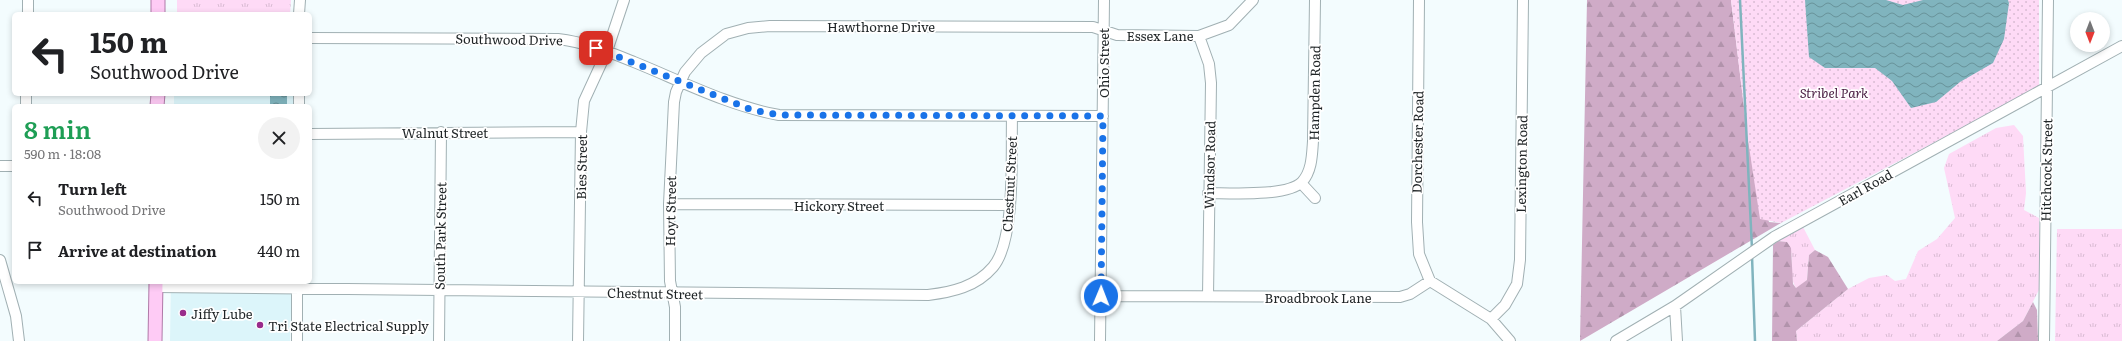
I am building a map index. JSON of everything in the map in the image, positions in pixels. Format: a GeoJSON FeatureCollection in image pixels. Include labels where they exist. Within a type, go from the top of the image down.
{"type":"FeatureCollection","features":[{"type":"Feature","properties":{"kind":"main road"},"geometry":{"type":"LineString","coordinates":[[158,0],[158,12]]}},
{"type":"Feature","properties":{"kind":"main road"},"geometry":{"type":"LineString","coordinates":[[155,341],[156,284]]}},
{"type":"Feature","properties":{"kind":"street"},"geometry":{"type":"LineString","coordinates":[[28,0],[28,12]]}},
{"type":"Feature","properties":{"kind":"street"},"geometry":{"type":"LineString","coordinates":[[300,0],[300,12]]}},
{"type":"Feature","properties":{"kind":"street","name":"Bies Street"},"geometry":{"type":"LineString","coordinates":[[578,341],[581,132],[584,101],[607,51],[624,0]]}},
{"type":"Feature","properties":{"kind":"street","name":"Ohio Street"},"geometry":{"type":"LineString","coordinates":[[1100,341],[1104,0]]}},
{"type":"Feature","properties":{"kind":"street","name":"Essex Lane"},"geometry":{"type":"LineString","coordinates":[[1103,30],[1116,35],[1199,36],[1229,25],[1253,0]]}},
{"type":"Feature","properties":{"kind":"street","name":"Hampden Road"},"geometry":{"type":"LineString","coordinates":[[1301,183],[1310,166],[1312,157],[1315,0]]}},
{"type":"Feature","properties":{"kind":"street","name":"Dorchester Road"},"geometry":{"type":"LineString","coordinates":[[1419,0],[1417,222],[1419,254],[1430,281]]}},
{"type":"Feature","properties":{"kind":"street","name":"Lexington Road"},"geometry":{"type":"LineString","coordinates":[[1491,319],[1505,304],[1517,284],[1520,260],[1523,0]]}},
{"type":"Feature","properties":{"kind":"street","name":"Hitchcock Street"},"geometry":{"type":"LineString","coordinates":[[2044,341],[2048,0]]}},
{"type":"Feature","properties":{"kind":"street","name":"Hawthorne Drive"},"geometry":{"type":"LineString","coordinates":[[681,81],[685,72],[701,53],[726,34],[748,28],[770,26],[1093,27],[1103,30]]}},
{"type":"Feature","properties":{"kind":"street","name":"Windsor Road"},"geometry":{"type":"LineString","coordinates":[[1199,36],[1209,64],[1210,83],[1208,296]]}},
{"type":"Feature","properties":{"kind":"street","name":"Southwood Drive"},"geometry":{"type":"LineString","coordinates":[[312,38],[558,38],[575,40],[607,51],[752,110],[779,115],[1012,117],[1103,116]]}},
{"type":"Feature","properties":{"kind":"street","name":"Earl Road"},"geometry":{"type":"LineString","coordinates":[[1616,341],[1675,306],[1774,237],[2122,46]]}},
{"type":"Feature","properties":{"kind":"street","name":"Hoyt Street"},"geometry":{"type":"LineString","coordinates":[[675,341],[673,294],[670,282],[669,204],[674,102],[681,81]]}},
{"type":"Feature","properties":{"kind":"street","name":"Chestnut Street"},"geometry":{"type":"LineString","coordinates":[[156,284],[297,285],[673,294],[928,295],[948,292],[973,284],[994,266],[1006,238],[1009,205],[1012,117]]}},
{"type":"Feature","properties":{"kind":"street","name":"South Park Street"},"geometry":{"type":"LineString","coordinates":[[439,341],[441,132]]}},
{"type":"Feature","properties":{"kind":"street","name":"Walnut Street"},"geometry":{"type":"LineString","coordinates":[[312,134],[581,132]]}},
{"type":"Feature","properties":{"kind":"street"},"geometry":{"type":"LineString","coordinates":[[0,166],[12,166]]}},
{"type":"Feature","properties":{"kind":"street"},"geometry":{"type":"LineString","coordinates":[[1208,193],[1269,193],[1286,190],[1301,183],[1315,198]]}},
{"type":"Feature","properties":{"kind":"street","name":"Hickory Street"},"geometry":{"type":"LineString","coordinates":[[669,204],[1009,205]]}},
{"type":"Feature","properties":{"kind":"street"},"geometry":{"type":"LineString","coordinates":[[0,260],[16,316],[19,341]]}},
{"type":"Feature","properties":{"kind":"street"},"geometry":{"type":"LineString","coordinates":[[1430,281],[1491,319],[1510,341]]}},
{"type":"Feature","properties":{"kind":"street","name":"Broadbrook Lane"},"geometry":{"type":"LineString","coordinates":[[1101,296],[1400,297],[1410,294],[1430,281]]}},
{"type":"Feature","properties":{"kind":"street"},"geometry":{"type":"LineString","coordinates":[[297,285],[297,341]]}},
{"type":"Feature","properties":{"kind":"street"},"geometry":{"type":"LineString","coordinates":[[1675,306],[1677,341]]}},
{"type":"Feature","properties":{"kind":"shaded area"},"geometry":{"type":"Polygon","coordinates":[[[174,96],[293,96],[293,104],[174,104],[174,96]]]}},
{"type":"Feature","properties":{"kind":"shaded area"},"geometry":{"type":"Polygon","coordinates":[[[171,284],[292,284],[290,341],[170,341],[171,284]]]}},
{"type":"Feature","properties":{"kind":"green space"},"geometry":{"type":"Polygon","coordinates":[[[177,0],[291,0],[290,12],[177,12],[177,0]]]}},
{"type":"Feature","properties":{"kind":"green space"},"geometry":{"type":"Polygon","coordinates":[[[1587,0],[1731,0],[1748,140],[1769,222],[1781,223],[1580,341],[1587,0]]]}},
{"type":"Feature","properties":{"kind":"green space","name":"Stribel Park"},"geometry":{"type":"Polygon","coordinates":[[[1731,0],[2039,0],[2039,87],[1781,223],[1760,219],[1748,140],[1731,0]]]}},
{"type":"Feature","properties":{"kind":"green space"},"geometry":{"type":"Polygon","coordinates":[[[2014,125],[2023,136],[2026,193],[2024,210],[2039,218],[2041,286],[2023,321],[1997,341],[1797,341],[1796,331],[1848,289],[1869,278],[1887,275],[1895,281],[1906,279],[1918,251],[1937,239],[1955,218],[1944,168],[1949,154],[1996,128],[2014,125]]]}},
{"type":"Feature","properties":{"kind":"green space"},"geometry":{"type":"Polygon","coordinates":[[[1802,225],[1815,250],[1809,255],[1807,280],[1797,289],[1792,278],[1790,247],[1787,242],[1778,241],[1778,238],[1802,225]]]}},
{"type":"Feature","properties":{"kind":"green space"},"geometry":{"type":"Polygon","coordinates":[[[2057,229],[2122,229],[2122,341],[2055,341],[2057,229]]]}},
{"type":"Feature","properties":{"kind":"green space"},"geometry":{"type":"Polygon","coordinates":[[[1778,241],[1787,242],[1791,248],[1793,284],[1796,288],[1807,280],[1809,255],[1815,250],[1828,257],[1848,289],[1796,331],[1797,341],[1772,341],[1773,245],[1778,241]]]}},
{"type":"Feature","properties":{"kind":"green space"},"geometry":{"type":"Polygon","coordinates":[[[2033,302],[2037,310],[2038,341],[1997,341],[2023,321],[2033,302]]]}},
{"type":"Feature","properties":{"kind":"water"},"geometry":{"type":"Polygon","coordinates":[[[1805,0],[1886,0],[1903,5],[1923,0],[2008,0],[2009,3],[2004,39],[1993,63],[1960,82],[1936,102],[1911,108],[1892,81],[1875,68],[1825,68],[1809,57],[1805,0]]]}},
{"type":"Feature","properties":{"kind":"water"},"geometry":{"type":"Polygon","coordinates":[[[270,96],[287,96],[287,104],[270,104],[270,96]]]}},
{"type":"Feature","properties":{"kind":"waterway"},"geometry":{"type":"LineString","coordinates":[[1740,0],[1752,249]]}},
{"type":"Feature","properties":{"kind":"waterway"},"geometry":{"type":"LineString","coordinates":[[1752,256],[1755,341]]}},
{"type":"Feature","properties":{"kind":"place","name":"Jiffy Lube"},"geometry":{"type":"Point","coordinates":[183,313]}},
{"type":"Feature","properties":{"kind":"place","name":"Tri State Electrical Supply"},"geometry":{"type":"Point","coordinates":[260,325]}},
{"type":"Feature","properties":{"kind":"route"},"geometry":{"type":"LineString","coordinates":[[596,48],[607,51],[752,110],[779,115],[1012,117],[1103,116],[1101,296]]}}]}
